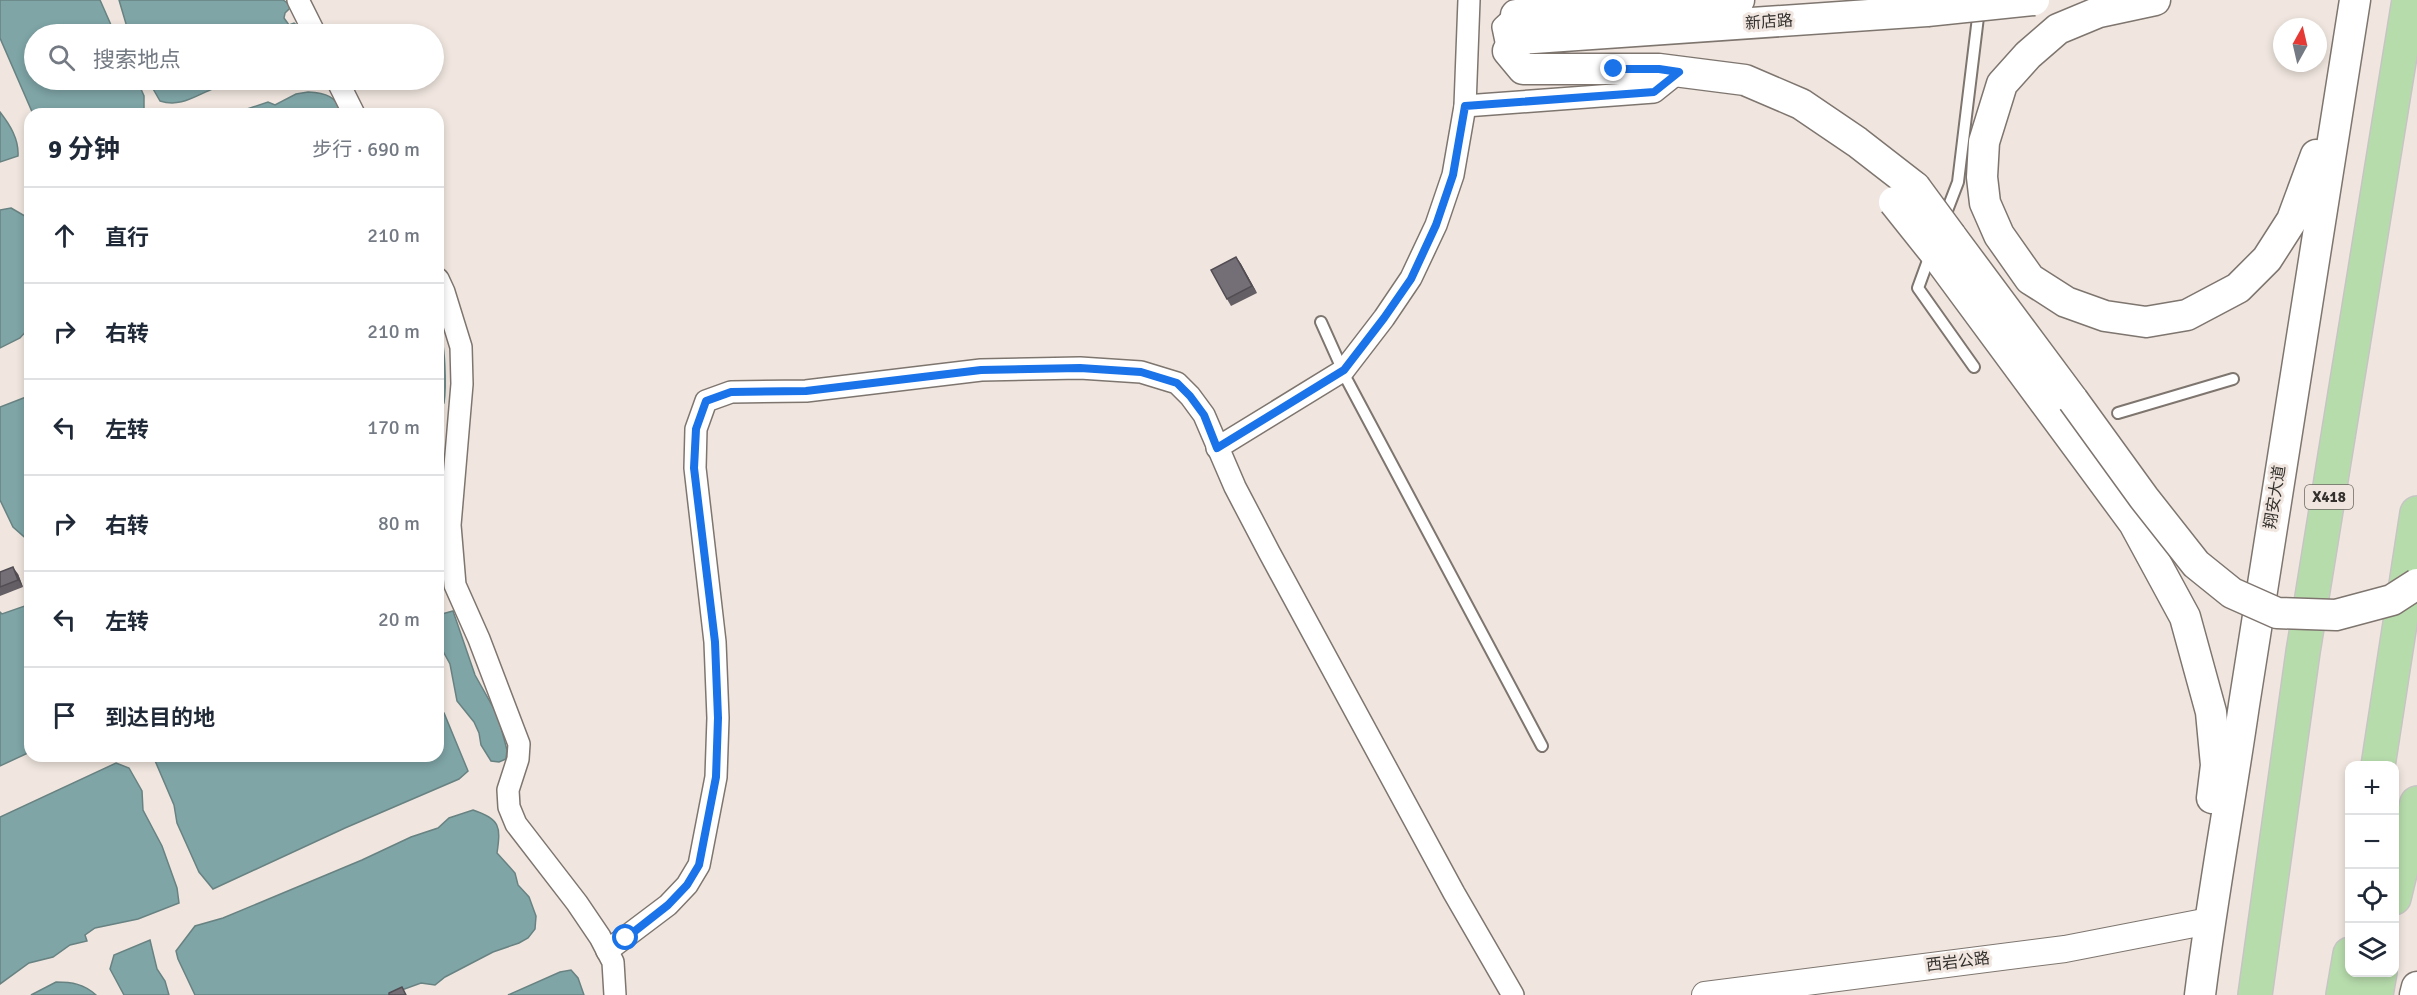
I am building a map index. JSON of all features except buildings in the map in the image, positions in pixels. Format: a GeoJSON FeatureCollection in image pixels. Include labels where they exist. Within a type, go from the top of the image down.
{"type":"FeatureCollection","features":[{"type":"Feature","properties":{"kind":"highway","name":"X418"},"geometry":{"type":"LineString","coordinates":[[2255,995],[2303,652],[2409,0]]}},
{"type":"Feature","properties":{"kind":"highway"},"geometry":{"type":"LineString","coordinates":[[2379,761],[2417,513]]}},
{"type":"Feature","properties":{"kind":"highway"},"geometry":{"type":"LineString","coordinates":[[2399,878],[2417,804]]}},
{"type":"Feature","properties":{"kind":"highway"},"geometry":{"type":"LineString","coordinates":[[2343,995],[2346,977]]}},
{"type":"Feature","properties":{"kind":"highway"},"geometry":{"type":"LineString","coordinates":[[2376,995],[2378,977]]}},
{"type":"Feature","properties":{"kind":"main road"},"geometry":{"type":"LineString","coordinates":[[1516,15],[1561,0]]}},
{"type":"Feature","properties":{"kind":"main road","name":"新店路"},"geometry":{"type":"LineString","coordinates":[[1516,15],[1739,0]]}},
{"type":"Feature","properties":{"kind":"main road","name":"新店路"},"geometry":{"type":"LineString","coordinates":[[1508,51],[1518,39],[1927,12],[2034,0]]}},
{"type":"Feature","properties":{"kind":"main road"},"geometry":{"type":"LineString","coordinates":[[2155,0],[2099,12],[2058,29],[2028,55],[2002,84],[1984,142],[1982,177],[1985,203],[1999,235],[2030,279],[2066,302],[2105,316],[2146,322],[2187,315],[2238,288],[2266,259],[2292,220],[2341,87]]}},
{"type":"Feature","properties":{"kind":"main road","name":"翔安大道"},"geometry":{"type":"LineString","coordinates":[[2200,995],[2209,921],[2355,0]]}},
{"type":"Feature","properties":{"kind":"main road"},"geometry":{"type":"LineString","coordinates":[[1508,51],[1523,69],[1659,69],[1745,80],[1801,104],[1857,142],[1904,195],[2073,400],[2144,498],[2196,564],[2232,593],[2277,613],[2336,615],[2392,600],[2417,584]]}},
{"type":"Feature","properties":{"kind":"main road"},"geometry":{"type":"LineString","coordinates":[[1943,244],[2134,523],[2185,617],[2211,712],[2216,765],[2208,830],[2209,921]]}},
{"type":"Feature","properties":{"kind":"main road"},"geometry":{"type":"LineString","coordinates":[[2415,995],[2417,987]]}},
{"type":"Feature","properties":{"kind":"street"},"geometry":{"type":"LineString","coordinates":[[298,0],[310,24]]}},
{"type":"Feature","properties":{"kind":"street"},"geometry":{"type":"LineString","coordinates":[[1217,448],[1344,370],[1411,279],[1436,225],[1453,175],[1465,106],[1469,0]]}},
{"type":"Feature","properties":{"kind":"street"},"geometry":{"type":"LineString","coordinates":[[1508,51],[1503,27],[1516,15]]}},
{"type":"Feature","properties":{"kind":"street"},"geometry":{"type":"LineString","coordinates":[[1465,106],[1654,92],[1679,72]]}},
{"type":"Feature","properties":{"kind":"street"},"geometry":{"type":"LineString","coordinates":[[342,90],[351,108]]}},
{"type":"Feature","properties":{"kind":"street"},"geometry":{"type":"LineString","coordinates":[[444,292],[461,347],[462,384],[450,525],[455,585],[479,639],[519,744],[518,759],[507,790],[516,824],[577,903],[607,951],[613,962],[615,995]]}},
{"type":"Feature","properties":{"kind":"street"},"geometry":{"type":"LineString","coordinates":[[607,951],[659,911],[687,885],[699,865],[716,777],[718,718],[715,642],[694,468],[696,429],[706,401],[731,392],[806,391],[981,370],[1080,368],[1141,372],[1177,383],[1204,415],[1235,487],[1269,552],[1454,893],[1513,995]]}},
{"type":"Feature","properties":{"kind":"street","name":"西岩公路"},"geometry":{"type":"LineString","coordinates":[[1705,995],[2065,949],[2209,921]]}},
{"type":"Feature","properties":{"kind":"lane"},"geometry":{"type":"LineString","coordinates":[[1974,367],[1918,288],[1958,182],[1980,0]]}},
{"type":"Feature","properties":{"kind":"lane"},"geometry":{"type":"LineString","coordinates":[[1321,322],[1347,380],[1542,746]]}},
{"type":"Feature","properties":{"kind":"lane"},"geometry":{"type":"LineString","coordinates":[[2118,413],[2233,379]]}},
{"type":"Feature","properties":{"kind":"water"},"geometry":{"type":"Polygon","coordinates":[[[0,0],[100,0],[111,24],[24,24],[24,90],[141,90],[144,108],[30,108],[0,38],[0,0]]]}},
{"type":"Feature","properties":{"kind":"water"},"geometry":{"type":"Polygon","coordinates":[[[119,0],[283,0],[292,6],[285,13],[284,18],[288,24],[126,24],[119,0]]]}},
{"type":"Feature","properties":{"kind":"water"},"geometry":{"type":"Polygon","coordinates":[[[154,90],[211,90],[182,102],[160,101],[154,90]]]}},
{"type":"Feature","properties":{"kind":"water"},"geometry":{"type":"Polygon","coordinates":[[[320,93],[334,99],[340,108],[250,108],[268,102],[275,105],[296,94],[320,93]]]}},
{"type":"Feature","properties":{"kind":"water"},"geometry":{"type":"Polygon","coordinates":[[[0,112],[13,132],[18,156],[0,162],[0,112]]]}},
{"type":"Feature","properties":{"kind":"water"},"geometry":{"type":"Polygon","coordinates":[[[11,208],[24,216],[24,334],[0,348],[0,210],[11,208]]]}},
{"type":"Feature","properties":{"kind":"water"},"geometry":{"type":"Polygon","coordinates":[[[444,353],[445,376],[444,403],[444,353]]]}},
{"type":"Feature","properties":{"kind":"water"},"geometry":{"type":"Polygon","coordinates":[[[24,398],[24,537],[13,527],[0,500],[0,407],[24,398]]]}},
{"type":"Feature","properties":{"kind":"water"},"geometry":{"type":"Polygon","coordinates":[[[24,606],[24,755],[0,766],[0,612],[2,614],[24,606]]]}},
{"type":"Feature","properties":{"kind":"water"},"geometry":{"type":"Polygon","coordinates":[[[453,611],[475,675],[498,716],[507,750],[506,759],[499,762],[491,761],[481,745],[474,722],[457,701],[450,664],[444,653],[444,613],[453,611]]]}},
{"type":"Feature","properties":{"kind":"water"},"geometry":{"type":"Polygon","coordinates":[[[444,713],[468,771],[459,779],[345,828],[213,889],[199,872],[177,823],[174,805],[156,762],[444,762],[444,713]]]}},
{"type":"Feature","properties":{"kind":"water"},"geometry":{"type":"Polygon","coordinates":[[[116,763],[129,768],[142,791],[143,810],[162,846],[177,888],[179,903],[138,919],[95,928],[85,935],[87,941],[70,945],[53,957],[29,963],[0,984],[0,817],[116,763]]]}},
{"type":"Feature","properties":{"kind":"water"},"geometry":{"type":"Polygon","coordinates":[[[473,810],[494,820],[499,836],[497,853],[515,873],[518,885],[529,897],[536,916],[535,929],[528,938],[493,952],[445,977],[435,985],[421,983],[388,995],[195,995],[176,951],[195,926],[223,918],[362,860],[411,837],[438,828],[449,818],[473,810]]]}},
{"type":"Feature","properties":{"kind":"water"},"geometry":{"type":"Polygon","coordinates":[[[150,940],[157,969],[165,981],[169,995],[124,995],[110,969],[114,955],[150,940]]]}},
{"type":"Feature","properties":{"kind":"water"},"geometry":{"type":"Polygon","coordinates":[[[571,970],[578,978],[584,995],[508,995],[560,972],[571,970]]]}},
{"type":"Feature","properties":{"kind":"water"},"geometry":{"type":"Polygon","coordinates":[[[56,982],[78,984],[96,995],[31,995],[56,982]]]}},
{"type":"Feature","properties":{"kind":"route"},"geometry":{"type":"LineString","coordinates":[[626,938],[668,905],[687,885],[699,865],[716,777],[718,718],[715,642],[694,468],[696,429],[706,401],[731,392],[806,391],[981,370],[1080,368],[1141,372],[1177,383],[1204,415],[1217,448],[1344,370],[1384,318],[1411,279],[1436,225],[1453,175],[1465,106],[1654,92],[1679,72],[1659,69],[1614,69]]}}]}
